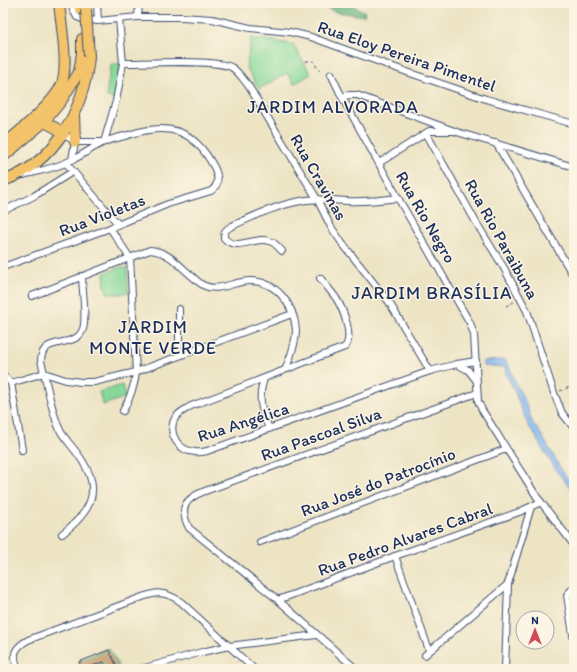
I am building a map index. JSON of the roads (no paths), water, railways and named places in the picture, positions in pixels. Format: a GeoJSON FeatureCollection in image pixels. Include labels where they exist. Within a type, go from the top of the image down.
{"type":"FeatureCollection","features":[{"type":"Feature","properties":{"kind":"main road"},"geometry":{"type":"LineString","coordinates":[[3,148],[53,99],[61,87],[64,76],[64,56],[59,3]]}},
{"type":"Feature","properties":{"kind":"main road"},"geometry":{"type":"LineString","coordinates":[[3,157],[44,122],[55,110],[74,82],[79,72],[82,52],[80,5]]}},
{"type":"Feature","properties":{"kind":"main road"},"geometry":{"type":"LineString","coordinates":[[3,180],[26,170],[39,162],[64,134],[74,112],[87,73],[89,57],[80,5]]}},
{"type":"Feature","properties":{"kind":"main road"},"geometry":{"type":"LineString","coordinates":[[42,110],[64,94],[74,82]]}},
{"type":"Feature","properties":{"kind":"main road"},"geometry":{"type":"LineString","coordinates":[[74,112],[75,142]]}},
{"type":"Feature","properties":{"kind":"main road"},"geometry":{"type":"LineString","coordinates":[[44,122],[64,134]]}},
{"type":"Feature","properties":{"kind":"street"},"geometry":{"type":"LineString","coordinates":[[97,3],[98,21]]}},
{"type":"Feature","properties":{"kind":"street"},"geometry":{"type":"LineString","coordinates":[[138,16],[139,3]]}},
{"type":"Feature","properties":{"kind":"street","name":"Rua Eloy Pereira Pimentel"},"geometry":{"type":"LineString","coordinates":[[80,5],[73,10],[76,16],[82,19],[98,21],[138,16],[182,16],[212,19],[250,28],[290,32],[312,37],[486,99],[574,124]]}},
{"type":"Feature","properties":{"kind":"street"},"geometry":{"type":"LineString","coordinates":[[3,180],[69,162],[104,142],[116,101],[123,63],[119,19]]}},
{"type":"Feature","properties":{"kind":"street","name":"Rua Cravinas"},"geometry":{"type":"LineString","coordinates":[[123,63],[220,64],[234,70],[248,85],[317,199],[331,228],[389,302],[430,371]]}},
{"type":"Feature","properties":{"kind":"street","name":"Rua Rio Negro"},"geometry":{"type":"LineString","coordinates":[[331,74],[342,97],[398,198],[470,323],[474,335],[478,401],[482,410],[541,502],[574,545]]}},
{"type":"Feature","properties":{"kind":"street"},"geometry":{"type":"LineString","coordinates":[[342,97],[357,95],[457,132],[574,167]]}},
{"type":"Feature","properties":{"kind":"street","name":"Rua Rio Paraibuna"},"geometry":{"type":"LineString","coordinates":[[422,118],[430,125],[428,132],[477,224],[504,268],[526,311],[562,413],[574,428]]}},
{"type":"Feature","properties":{"kind":"street","name":"Rua Violetas"},"geometry":{"type":"LineString","coordinates":[[4,266],[110,228],[168,204],[211,191],[216,188],[218,182],[216,171],[207,154],[193,139],[178,131],[161,128],[143,130],[104,142]]}},
{"type":"Feature","properties":{"kind":"street"},"geometry":{"type":"LineString","coordinates":[[379,163],[428,132],[457,132]]}},
{"type":"Feature","properties":{"kind":"street"},"geometry":{"type":"LineString","coordinates":[[64,134],[75,142],[104,142]]}},
{"type":"Feature","properties":{"kind":"street"},"geometry":{"type":"LineString","coordinates":[[75,142],[69,162],[72,172],[118,224]]}},
{"type":"Feature","properties":{"kind":"street"},"geometry":{"type":"LineString","coordinates":[[496,143],[574,278]]}},
{"type":"Feature","properties":{"kind":"street"},"geometry":{"type":"LineString","coordinates":[[3,210],[34,196],[72,172]]}},
{"type":"Feature","properties":{"kind":"street"},"geometry":{"type":"LineString","coordinates":[[282,251],[274,243],[268,240],[235,244],[228,243],[224,238],[224,233],[226,229],[279,206],[300,201],[317,199],[374,201],[398,198]]}},
{"type":"Feature","properties":{"kind":"street"},"geometry":{"type":"LineString","coordinates":[[110,228],[130,258],[136,372],[131,396],[123,411]]}},
{"type":"Feature","properties":{"kind":"street"},"geometry":{"type":"LineString","coordinates":[[32,296],[150,250],[160,251],[172,258],[203,285],[212,288],[220,288],[248,281],[261,282],[273,287],[283,296],[292,314],[296,330],[293,350],[286,368]]}},
{"type":"Feature","properties":{"kind":"street"},"geometry":{"type":"LineString","coordinates":[[62,534],[80,519],[92,499],[93,488],[91,478],[84,463],[62,433],[56,419],[41,361],[41,354],[44,349],[51,345],[71,340],[79,336],[83,329],[85,320],[82,276]]}},
{"type":"Feature","properties":{"kind":"street","name":"Rua Angélica"},"geometry":{"type":"LineString","coordinates":[[320,278],[335,297],[341,308],[349,336],[348,343],[345,346],[286,368],[264,379],[181,411],[174,419],[172,428],[173,436],[179,445],[187,451],[196,453],[207,451],[430,371],[476,361]]}},
{"type":"Feature","properties":{"kind":"street"},"geometry":{"type":"LineString","coordinates":[[179,309],[179,356]]}},
{"type":"Feature","properties":{"kind":"street"},"geometry":{"type":"LineString","coordinates":[[11,383],[44,373],[66,380],[94,382],[136,372],[292,314]]}},
{"type":"Feature","properties":{"kind":"street"},"geometry":{"type":"LineString","coordinates":[[457,364],[468,370],[477,381]]}},
{"type":"Feature","properties":{"kind":"street"},"geometry":{"type":"LineString","coordinates":[[3,375],[11,383],[22,450]]}},
{"type":"Feature","properties":{"kind":"street"},"geometry":{"type":"LineString","coordinates":[[264,379],[260,389],[260,399],[269,429]]}},
{"type":"Feature","properties":{"kind":"street","name":"Rua Pascoal Silva"},"geometry":{"type":"LineString","coordinates":[[278,600],[189,528],[183,512],[186,503],[194,496],[477,393]]}},
{"type":"Feature","properties":{"kind":"street","name":"Rua José do Patrocínio"},"geometry":{"type":"LineString","coordinates":[[260,542],[506,449]]}},
{"type":"Feature","properties":{"kind":"street","name":"Rua Pedro Alvares Cabral"},"geometry":{"type":"LineString","coordinates":[[278,600],[395,556],[519,512],[541,502]]}},
{"type":"Feature","properties":{"kind":"street"},"geometry":{"type":"LineString","coordinates":[[499,669],[505,666],[508,584],[531,507]]}},
{"type":"Feature","properties":{"kind":"street"},"geometry":{"type":"LineString","coordinates":[[395,556],[427,652],[508,584]]}},
{"type":"Feature","properties":{"kind":"street"},"geometry":{"type":"LineString","coordinates":[[574,587],[567,595],[574,641]]}},
{"type":"Feature","properties":{"kind":"street"},"geometry":{"type":"LineString","coordinates":[[18,669],[15,661],[17,649],[28,640],[152,593],[171,595],[181,602],[254,669]]}},
{"type":"Feature","properties":{"kind":"street"},"geometry":{"type":"LineString","coordinates":[[278,600],[356,669]]}},
{"type":"Feature","properties":{"kind":"street"},"geometry":{"type":"LineString","coordinates":[[141,669],[229,646],[316,635]]}},
{"type":"Feature","properties":{"kind":"water"},"geometry":{"type":"Polygon","coordinates":[[[504,360],[508,363],[533,424],[539,431],[566,477],[574,483],[574,492],[558,473],[535,434],[529,427],[506,374],[505,367],[483,366],[483,361],[504,360]]]}},
{"type":"Feature","properties":{"kind":"district","name":"JARDIM ALVORADA"},"geometry":{"type":"Point","coordinates":[333,107]}},
{"type":"Feature","properties":{"kind":"district","name":"JARDIM BRASÍLIA"},"geometry":{"type":"Point","coordinates":[432,293]}},
{"type":"Feature","properties":{"kind":"district","name":"JARDIM MONTE VERDE"},"geometry":{"type":"Point","coordinates":[153,337]}}]}
